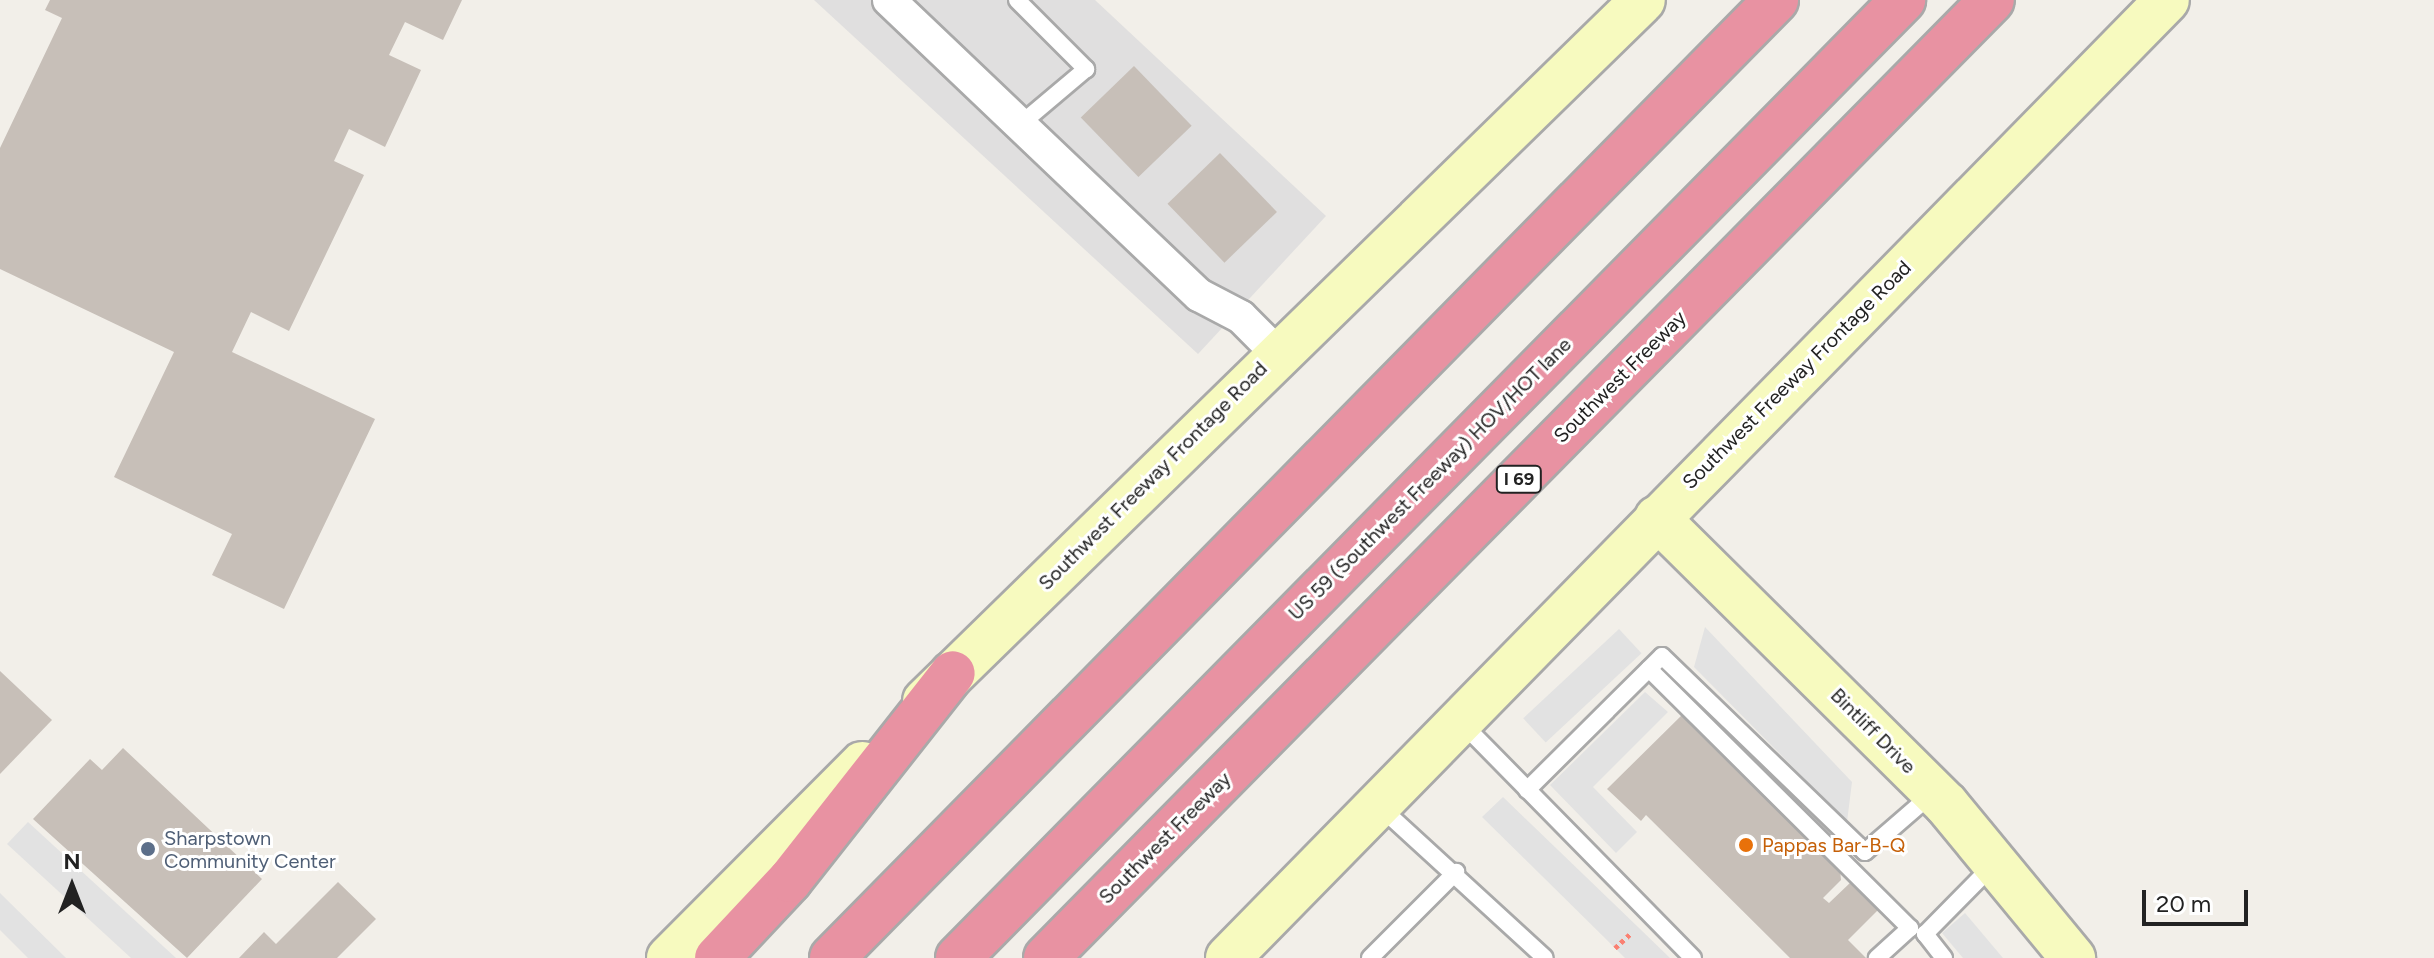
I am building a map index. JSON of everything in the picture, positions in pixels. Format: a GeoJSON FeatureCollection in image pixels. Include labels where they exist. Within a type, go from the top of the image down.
{"type":"FeatureCollection","features":[{"type":"Feature","properties":{"kind":"highway"},"geometry":{"type":"LineString","coordinates":[[832,958],[1776,0]]}},
{"type":"Feature","properties":{"kind":"highway","name":"US 59 (Southwest Freeway) HOV/HOT lane"},"geometry":{"type":"LineString","coordinates":[[958,958],[1903,0]]}},
{"type":"Feature","properties":{"kind":"highway","name":"Southwest Freeway"},"geometry":{"type":"LineString","coordinates":[[1046,958],[1992,0]]}},
{"type":"Feature","properties":{"kind":"highway"},"geometry":{"type":"LineString","coordinates":[[717,958],[790,880],[953,673]]}},
{"type":"Feature","properties":{"kind":"main road","name":"Southwest Freeway Frontage Road"},"geometry":{"type":"LineString","coordinates":[[669,958],[1277,353],[1643,0]]}},
{"type":"Feature","properties":{"kind":"main road","name":"Southwest Freeway Frontage Road"},"geometry":{"type":"LineString","coordinates":[[1228,958],[2167,0]]}},
{"type":"Feature","properties":{"kind":"main road","name":"Bintliff Drive"},"geometry":{"type":"LineString","coordinates":[[1657,518],[1934,792],[1992,866],[2073,958]]}},
{"type":"Feature","properties":{"kind":"street"},"geometry":{"type":"LineString","coordinates":[[889,0],[1023,122],[1199,295],[1241,317],[1277,353]]}},
{"type":"Feature","properties":{"kind":"lane"},"geometry":{"type":"LineString","coordinates":[[1017,0],[1086,69],[1023,122]]}},
{"type":"Feature","properties":{"kind":"lane"},"geometry":{"type":"LineString","coordinates":[[1527,790],[1662,656],[1865,852],[1934,792]]}},
{"type":"Feature","properties":{"kind":"lane"},"geometry":{"type":"LineString","coordinates":[[1649,669],[1910,928],[1877,958]]}},
{"type":"Feature","properties":{"kind":"lane"},"geometry":{"type":"LineString","coordinates":[[1460,721],[1693,958]]}},
{"type":"Feature","properties":{"kind":"lane"},"geometry":{"type":"LineString","coordinates":[[1378,805],[1456,872],[1545,958]]}},
{"type":"Feature","properties":{"kind":"lane"},"geometry":{"type":"LineString","coordinates":[[1944,958],[1925,934],[1992,866]]}},
{"type":"Feature","properties":{"kind":"lane"},"geometry":{"type":"LineString","coordinates":[[1370,958],[1456,872]]}},
{"type":"Feature","properties":{"kind":"path"},"geometry":{"type":"LineString","coordinates":[[1615,948],[1638,927]]}},
{"type":"Feature","properties":{"kind":"shaded area"},"geometry":{"type":"Polygon","coordinates":[[[814,0],[1095,0],[1326,216],[1198,354],[814,0]]]}},
{"type":"Feature","properties":{"kind":"shaded area"},"geometry":{"type":"Polygon","coordinates":[[[1705,627],[1852,782],[1847,822],[1694,667],[1705,627]]]}},
{"type":"Feature","properties":{"kind":"shaded area"},"geometry":{"type":"Polygon","coordinates":[[[1619,629],[1642,653],[1546,742],[1523,718],[1619,629]]]}},
{"type":"Feature","properties":{"kind":"shaded area"},"geometry":{"type":"Polygon","coordinates":[[[1645,692],[1668,712],[1593,787],[1637,832],[1616,853],[1550,785],[1645,692]]]}},
{"type":"Feature","properties":{"kind":"shaded area"},"geometry":{"type":"Polygon","coordinates":[[[1503,797],[1670,958],[1625,958],[1482,817],[1503,797]]]}},
{"type":"Feature","properties":{"kind":"shaded area"},"geometry":{"type":"Polygon","coordinates":[[[28,822],[176,958],[131,958],[7,844],[28,822]]]}},
{"type":"Feature","properties":{"kind":"shaded area"},"geometry":{"type":"Polygon","coordinates":[[[0,893],[66,958],[28,958],[0,930],[0,893]]]}},
{"type":"Feature","properties":{"kind":"shaded area"},"geometry":{"type":"Polygon","coordinates":[[[1965,913],[2003,958],[1963,958],[1942,933],[1965,913]]]}},
{"type":"Feature","properties":{"kind":"building"},"geometry":{"type":"Polygon","coordinates":[[[50,0],[462,0],[443,40],[405,22],[389,55],[421,70],[385,147],[349,129],[334,161],[364,175],[289,331],[251,312],[232,352],[375,419],[284,609],[212,575],[232,534],[114,477],[174,352],[0,269],[0,148],[62,18],[45,10],[50,0]]]}},
{"type":"Feature","properties":{"kind":"building"},"geometry":{"type":"Polygon","coordinates":[[[1134,66],[1192,126],[1138,177],[1081,117],[1134,66]]]}},
{"type":"Feature","properties":{"kind":"building"},"geometry":{"type":"Polygon","coordinates":[[[1220,153],[1277,212],[1224,263],[1167,204],[1220,153]]]}},
{"type":"Feature","properties":{"kind":"building"},"geometry":{"type":"Polygon","coordinates":[[[0,671],[52,720],[0,774],[0,671]]]}},
{"type":"Feature","properties":{"kind":"building","name":"Pappas Bar-B-Q"},"geometry":{"type":"Polygon","coordinates":[[[1684,713],[1840,869],[1841,880],[1823,898],[1829,903],[1851,882],[1879,909],[1848,940],[1866,958],[1790,958],[1646,815],[1641,821],[1607,789],[1684,713]]]}},
{"type":"Feature","properties":{"kind":"building","name":"Sharpstown Community Center"},"geometry":{"type":"Polygon","coordinates":[[[123,748],[262,879],[187,958],[33,819],[90,759],[102,770],[123,748]]]}},
{"type":"Feature","properties":{"kind":"building"},"geometry":{"type":"Polygon","coordinates":[[[338,882],[376,919],[337,958],[239,958],[264,932],[276,944],[338,882]]]}},
{"type":"Feature","properties":{"kind":"place","name":"Pappas Bar-B-Q"},"geometry":{"type":"Point","coordinates":[1746,845]}},
{"type":"Feature","properties":{"kind":"place","name":"Sharpstown Community Center"},"geometry":{"type":"Point","coordinates":[148,849]}}]}
